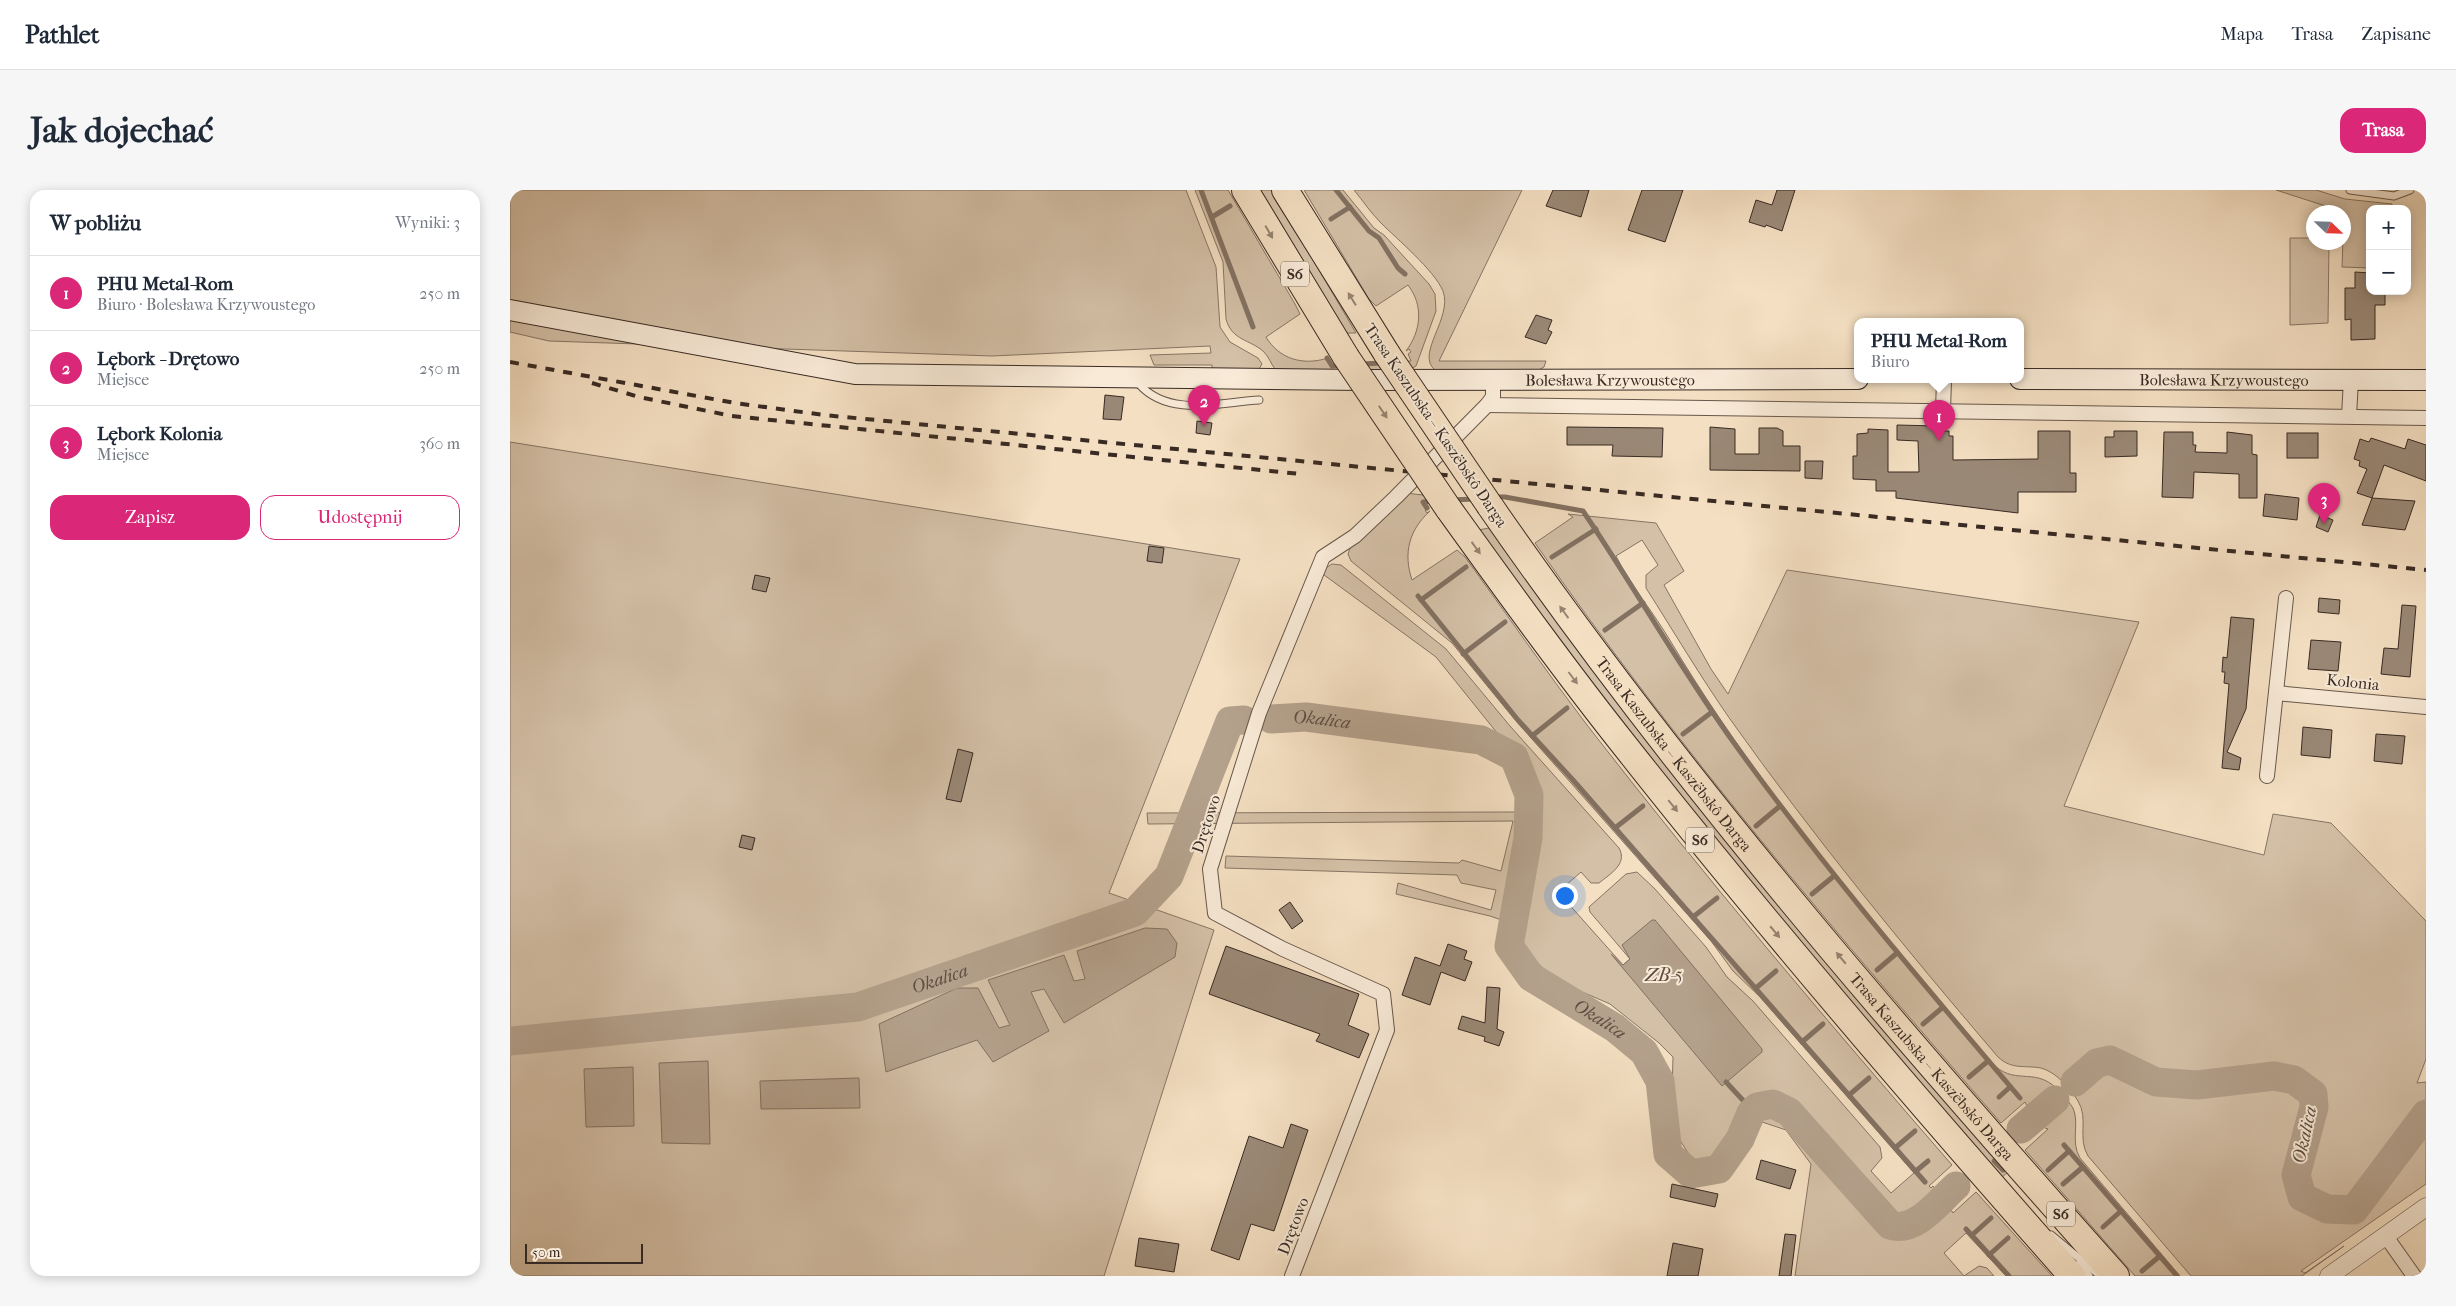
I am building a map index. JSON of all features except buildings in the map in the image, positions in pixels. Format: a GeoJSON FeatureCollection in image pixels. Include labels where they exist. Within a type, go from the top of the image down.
{"type":"FeatureCollection","features":[{"type":"Feature","properties":{"kind":"highway","name":"Trasa Kaszubska – Kaszëbskô Darga"},"geometry":{"type":"LineString","coordinates":[[1245,190],[1346,357],[1448,508],[1548,646],[1777,934],[1981,1173],[2074,1265]]}},
{"type":"Feature","properties":{"kind":"highway","name":"Trasa Kaszubska – Kaszëbskô Darga"},"geometry":{"type":"LineString","coordinates":[[1285,190],[1387,354],[1490,506],[1576,628],[1719,812],[1802,913],[2116,1276]]}},
{"type":"Feature","properties":{"kind":"main road","name":"Bolesława Krzywoustego"},"geometry":{"type":"LineString","coordinates":[[510,310],[855,374],[1362,380],[1854,379]]}},
{"type":"Feature","properties":{"kind":"main road","name":"Bolesława Krzywoustego"},"geometry":{"type":"LineString","coordinates":[[2024,379],[2426,380]]}},
{"type":"Feature","properties":{"kind":"street","name":"Drętowo"},"geometry":{"type":"LineString","coordinates":[[1292,1276],[1387,1030],[1382,994],[1283,949],[1215,914],[1210,869],[1259,713],[1323,556],[1355,536],[1396,498],[1487,405],[1493,397],[1493,380]]}},
{"type":"Feature","properties":{"kind":"street"},"geometry":{"type":"LineString","coordinates":[[2349,416],[2351,380]]}},
{"type":"Feature","properties":{"kind":"street"},"geometry":{"type":"LineString","coordinates":[[1943,410],[1944,383]]}},
{"type":"Feature","properties":{"kind":"street"},"geometry":{"type":"LineString","coordinates":[[1487,405],[2426,418]]}},
{"type":"Feature","properties":{"kind":"street"},"geometry":{"type":"LineString","coordinates":[[2267,776],[2286,598]]}},
{"type":"Feature","properties":{"kind":"street","name":"Kolonia"},"geometry":{"type":"LineString","coordinates":[[2276,692],[2426,707]]}},
{"type":"Feature","properties":{"kind":"street"},"geometry":{"type":"LineString","coordinates":[[2329,1276],[2426,1207]]}},
{"type":"Feature","properties":{"kind":"street"},"geometry":{"type":"LineString","coordinates":[[2385,1235],[2414,1276]]}},
{"type":"Feature","properties":{"kind":"lane"},"geometry":{"type":"LineString","coordinates":[[2350,190],[2394,196],[2410,190]]}},
{"type":"Feature","properties":{"kind":"lane"},"geometry":{"type":"LineString","coordinates":[[1138,377],[1138,384],[1148,392],[1158,398],[1178,404],[1205,405],[1259,400]]}},
{"type":"Feature","properties":{"kind":"lane"},"geometry":{"type":"LineString","coordinates":[[2007,1152],[2049,1213]]}},
{"type":"Feature","properties":{"kind":"lane"},"geometry":{"type":"LineString","coordinates":[[1981,1173],[2038,1223]]}},
{"type":"Feature","properties":{"kind":"lane"},"geometry":{"type":"LineString","coordinates":[[2045,1229],[2074,1265],[2089,1276]]}},
{"type":"Feature","properties":{"kind":"lane"},"geometry":{"type":"LineString","coordinates":[[2059,1230],[2074,1265],[2101,1276]]}},
{"type":"Feature","properties":{"kind":"shaded area"},"geometry":{"type":"Polygon","coordinates":[[[510,190],[1186,190],[1216,267],[1220,327],[1230,342],[1258,358],[1262,364],[1259,369],[1212,371],[1212,365],[1154,365],[1150,355],[1211,353],[1210,346],[992,356],[549,341],[510,332],[510,190]]]}},
{"type":"Feature","properties":{"kind":"shaded area"},"geometry":{"type":"Polygon","coordinates":[[[1195,190],[1228,190],[1295,304],[1300,314],[1266,337],[1278,351],[1292,359],[1301,361],[1328,358],[1332,365],[1411,361],[1408,354],[1411,352],[1409,349],[1406,351],[1415,335],[1419,318],[1417,301],[1408,285],[1376,306],[1369,299],[1304,190],[1343,190],[1374,228],[1384,235],[1429,284],[1435,294],[1436,311],[1416,366],[1406,372],[1275,369],[1264,352],[1237,336],[1229,326],[1226,319],[1223,262],[1195,190]]]}},
{"type":"Feature","properties":{"kind":"shaded area"},"geometry":{"type":"Polygon","coordinates":[[[1258,190],[1272,190],[1356,333],[1345,333],[1258,190]]]}},
{"type":"Feature","properties":{"kind":"shaded area"},"geometry":{"type":"Polygon","coordinates":[[[1354,190],[1522,190],[1439,361],[1546,361],[1544,367],[1535,372],[1435,370],[1430,363],[1429,355],[1443,312],[1445,301],[1443,291],[1424,264],[1377,219],[1354,190]]]}},
{"type":"Feature","properties":{"kind":"shaded area"},"geometry":{"type":"Polygon","coordinates":[[[2276,190],[2316,190],[2345,199],[2392,204],[2366,205],[2366,268],[2342,267],[2343,250],[2351,250],[2351,205],[2322,205],[2276,190]]]}},
{"type":"Feature","properties":{"kind":"shaded area"},"geometry":{"type":"Polygon","coordinates":[[[2290,238],[2306,238],[2306,250],[2329,250],[2328,323],[2290,325],[2290,238]]]}},
{"type":"Feature","properties":{"kind":"shaded area"},"geometry":{"type":"Polygon","coordinates":[[[510,442],[1240,559],[1109,893],[1214,930],[1104,1276],[510,1276],[510,442]]]}},
{"type":"Feature","properties":{"kind":"shaded area"},"geometry":{"type":"Polygon","coordinates":[[[1406,493],[1465,500],[1425,502],[1427,508],[1425,510],[1427,513],[1430,511],[1417,526],[1408,551],[1409,570],[1412,580],[1457,550],[1465,557],[1571,704],[1631,781],[1812,1002],[1952,1165],[1929,1186],[1931,1188],[1933,1186],[1938,1193],[1949,1183],[1956,1186],[1958,1193],[1947,1203],[1953,1213],[1976,1192],[2052,1276],[2006,1276],[1966,1233],[1944,1253],[1964,1276],[1795,1276],[1811,1164],[1786,1130],[1756,1120],[1749,1128],[1743,1123],[1706,1166],[1690,1156],[1671,1126],[1673,1057],[1659,1043],[1610,1004],[1557,981],[1522,949],[1516,925],[1490,916],[1396,894],[1398,883],[1491,910],[1496,890],[1461,883],[1457,875],[1225,868],[1226,856],[1459,863],[1462,860],[1501,871],[1513,821],[1148,824],[1147,813],[1516,812],[1519,801],[1530,805],[1528,797],[1507,772],[1510,749],[1436,657],[1320,572],[1332,564],[1341,565],[1446,649],[1510,726],[1619,848],[1621,854],[1620,864],[1599,883],[1591,883],[1581,872],[1558,892],[1623,965],[1630,959],[1590,912],[1589,907],[1626,874],[1637,872],[1655,889],[1706,947],[1727,977],[1753,1001],[1880,1147],[1882,1158],[1871,1171],[1891,1193],[1914,1173],[1760,997],[1733,971],[1711,941],[1516,721],[1452,643],[1351,561],[1348,554],[1352,543],[1406,493]]]}},
{"type":"Feature","properties":{"kind":"shaded area"},"geometry":{"type":"Polygon","coordinates":[[[1568,514],[1656,523],[1684,571],[1664,585],[1711,669],[1728,694],[1787,570],[2139,622],[2064,806],[2264,855],[2273,814],[2331,823],[2426,921],[2426,1059],[2417,1083],[2426,1082],[2426,1184],[2301,1271],[2305,1273],[2344,1246],[2302,1276],[2191,1276],[2088,1156],[2083,1142],[2083,1115],[2078,1101],[2071,1091],[2062,1081],[2047,1070],[2008,1064],[1998,1057],[1860,891],[1761,763],[1708,687],[1646,588],[1646,575],[1658,565],[1642,540],[1616,556],[1694,680],[1770,790],[1936,999],[1995,1066],[2003,1072],[2012,1075],[2036,1077],[2044,1080],[2061,1093],[2072,1106],[2076,1120],[2075,1139],[2077,1152],[2080,1158],[2180,1276],[2135,1276],[2025,1150],[2048,1129],[2039,1122],[2027,1132],[2021,1129],[2019,1122],[2030,1112],[2025,1102],[2001,1123],[1879,982],[1760,839],[1702,767],[1589,619],[1535,543],[1573,517],[1568,514]]]}},
{"type":"Feature","properties":{"kind":"shaded area"},"geometry":{"type":"Polygon","coordinates":[[[1489,528],[1573,644],[2008,1172],[2001,1178],[1786,927],[1601,696],[1478,530],[1489,528]]]}},
{"type":"Feature","properties":{"kind":"shaded area"},"geometry":{"type":"Polygon","coordinates":[[[1979,1266],[1987,1268],[1994,1276],[1964,1276],[1979,1266]]]}},
{"type":"Feature","properties":{"kind":"water","name":"ZB-5"},"geometry":{"type":"Polygon","coordinates":[[[1652,920],[1655,920],[1762,1049],[1762,1052],[1722,1086],[1611,954],[1623,965],[1630,959],[1622,945],[1652,920]]]}},
{"type":"Feature","properties":{"kind":"water"},"geometry":{"type":"Polygon","coordinates":[[[1145,928],[1167,929],[1177,943],[1175,957],[1064,1023],[1044,989],[1031,992],[1049,1031],[993,1062],[977,1040],[886,1072],[879,1024],[957,988],[978,988],[999,1028],[1010,1025],[988,980],[1064,955],[1074,981],[1085,979],[1077,951],[1145,928]]]}},
{"type":"Feature","properties":{"kind":"water"},"geometry":{"type":"Polygon","coordinates":[[[708,1061],[710,1144],[662,1143],[659,1063],[708,1061]]]}},
{"type":"Feature","properties":{"kind":"water"},"geometry":{"type":"Polygon","coordinates":[[[633,1067],[634,1126],[586,1127],[584,1069],[633,1067]]]}},
{"type":"Feature","properties":{"kind":"water"},"geometry":{"type":"Polygon","coordinates":[[[859,1078],[860,1108],[761,1109],[760,1081],[859,1078]]]}},
{"type":"Feature","properties":{"kind":"waterway"},"geometry":{"type":"LineString","coordinates":[[1201,190],[1253,327]]}},
{"type":"Feature","properties":{"kind":"waterway"},"geometry":{"type":"LineString","coordinates":[[1336,190],[1369,231],[1379,238],[1398,268],[1405,274]]}},
{"type":"Feature","properties":{"kind":"waterway"},"geometry":{"type":"LineString","coordinates":[[1212,217],[1230,206]]}},
{"type":"Feature","properties":{"kind":"waterway"},"geometry":{"type":"LineString","coordinates":[[1331,219],[1350,207]]}},
{"type":"Feature","properties":{"kind":"waterway"},"geometry":{"type":"LineString","coordinates":[[1327,358],[1332,366],[1341,365]]}},
{"type":"Feature","properties":{"kind":"waterway"},"geometry":{"type":"LineString","coordinates":[[1360,364],[1384,363]]}},
{"type":"Feature","properties":{"kind":"waterway"},"geometry":{"type":"LineString","coordinates":[[1494,497],[1505,497],[1583,511],[1691,680],[1763,783],[1834,875],[2020,1098]]}},
{"type":"Feature","properties":{"kind":"waterway"},"geometry":{"type":"LineString","coordinates":[[1451,500],[1475,499]]}},
{"type":"Feature","properties":{"kind":"waterway"},"geometry":{"type":"LineString","coordinates":[[1427,508],[1423,502],[1433,501]]}},
{"type":"Feature","properties":{"kind":"waterway"},"geometry":{"type":"LineString","coordinates":[[1552,557],[1596,529]]}},
{"type":"Feature","properties":{"kind":"waterway"},"geometry":{"type":"LineString","coordinates":[[1421,600],[1466,567]]}},
{"type":"Feature","properties":{"kind":"waterway"},"geometry":{"type":"LineString","coordinates":[[1418,596],[1518,720],[1573,780],[1925,1182]]}},
{"type":"Feature","properties":{"kind":"waterway"},"geometry":{"type":"LineString","coordinates":[[1605,630],[1643,603]]}},
{"type":"Feature","properties":{"kind":"waterway"},"geometry":{"type":"LineString","coordinates":[[1463,654],[1505,622]]}},
{"type":"Feature","properties":{"kind":"waterway"},"geometry":{"type":"LineString","coordinates":[[1532,736],[1567,708]]}},
{"type":"Feature","properties":{"kind":"waterway"},"geometry":{"type":"LineString","coordinates":[[1683,734],[1712,712]]}},
{"type":"Feature","properties":{"kind":"waterway","name":"Okalica"},"geometry":{"type":"LineString","coordinates":[[1271,719],[1306,717],[1481,740],[1514,757],[1529,795],[1528,838],[1509,946],[1531,977],[1615,1028],[1644,1052],[1660,1081],[1668,1154],[1691,1174],[1719,1169],[1740,1139],[1751,1113],[1757,1107],[1773,1104],[1789,1112],[1890,1225],[1899,1227],[1917,1221],[1956,1186]]}},
{"type":"Feature","properties":{"kind":"waterway","name":"Okalica"},"geometry":{"type":"LineString","coordinates":[[510,1041],[858,1007],[1135,912],[1169,876],[1230,721],[1244,720]]}},
{"type":"Feature","properties":{"kind":"waterway"},"geometry":{"type":"LineString","coordinates":[[1615,828],[1643,806]]}},
{"type":"Feature","properties":{"kind":"waterway"},"geometry":{"type":"LineString","coordinates":[[1756,826],[1780,806]]}},
{"type":"Feature","properties":{"kind":"waterway"},"geometry":{"type":"LineString","coordinates":[[1812,894],[1834,876]]}},
{"type":"Feature","properties":{"kind":"waterway"},"geometry":{"type":"LineString","coordinates":[[1693,917],[1717,898]]}},
{"type":"Feature","properties":{"kind":"waterway"},"geometry":{"type":"LineString","coordinates":[[1877,970],[1897,953]]}},
{"type":"Feature","properties":{"kind":"waterway"},"geometry":{"type":"LineString","coordinates":[[1756,988],[1776,971]]}},
{"type":"Feature","properties":{"kind":"waterway"},"geometry":{"type":"LineString","coordinates":[[1923,1024],[1942,1008]]}},
{"type":"Feature","properties":{"kind":"waterway"},"geometry":{"type":"LineString","coordinates":[[1802,1042],[1823,1024]]}},
{"type":"Feature","properties":{"kind":"waterway","name":"Okalica"},"geometry":{"type":"LineString","coordinates":[[2075,1082],[2097,1063],[2110,1060],[2156,1082],[2197,1085],[2274,1076],[2294,1080],[2313,1094],[2314,1107],[2296,1175],[2302,1197],[2327,1209],[2354,1210],[2426,1114]]}},
{"type":"Feature","properties":{"kind":"waterway"},"geometry":{"type":"LineString","coordinates":[[1969,1077],[1988,1061]]}},
{"type":"Feature","properties":{"kind":"waterway"},"geometry":{"type":"LineString","coordinates":[[1849,1095],[1869,1078]]}},
{"type":"Feature","properties":{"kind":"waterway"},"geometry":{"type":"LineString","coordinates":[[1726,1082],[1753,1111]]}},
{"type":"Feature","properties":{"kind":"waterway"},"geometry":{"type":"LineString","coordinates":[[1999,1097],[2010,1087]]}},
{"type":"Feature","properties":{"kind":"waterway","name":"Okalica"},"geometry":{"type":"LineString","coordinates":[[2021,1129],[2055,1100]]}},
{"type":"Feature","properties":{"kind":"waterway"},"geometry":{"type":"LineString","coordinates":[[1895,1148],[1915,1131]]}},
{"type":"Feature","properties":{"kind":"waterway"},"geometry":{"type":"LineString","coordinates":[[2064,1145],[2177,1276]]}},
{"type":"Feature","properties":{"kind":"waterway"},"geometry":{"type":"LineString","coordinates":[[2048,1170],[2069,1151]]}},
{"type":"Feature","properties":{"kind":"waterway"},"geometry":{"type":"LineString","coordinates":[[1916,1171],[1928,1161]]}},
{"type":"Feature","properties":{"kind":"waterway"},"geometry":{"type":"LineString","coordinates":[[1994,1161],[2003,1170]]}},
{"type":"Feature","properties":{"kind":"waterway"},"geometry":{"type":"LineString","coordinates":[[2063,1184],[2083,1167]]}},
{"type":"Feature","properties":{"kind":"waterway"},"geometry":{"type":"LineString","coordinates":[[2103,1227],[2121,1211]]}},
{"type":"Feature","properties":{"kind":"waterway"},"geometry":{"type":"LineString","coordinates":[[1972,1235],[1991,1218]]}},
{"type":"Feature","properties":{"kind":"waterway"},"geometry":{"type":"LineString","coordinates":[[1966,1229],[2009,1276]]}},
{"type":"Feature","properties":{"kind":"waterway"},"geometry":{"type":"LineString","coordinates":[[1989,1255],[2008,1238]]}},
{"type":"Feature","properties":{"kind":"waterway"},"geometry":{"type":"LineString","coordinates":[[2142,1271],[2160,1256]]}},
{"type":"Feature","properties":{"kind":"railway"},"geometry":{"type":"LineString","coordinates":[[510,362],[735,403],[824,415],[2426,570]]}},
{"type":"Feature","properties":{"kind":"railway"},"geometry":{"type":"LineString","coordinates":[[592,383],[639,397],[732,416],[1300,474]]}},
{"type":"Feature","properties":{"kind":"place","name":"Lębork - Drętowo"},"geometry":{"type":"Point","coordinates":[1204,426]}},
{"type":"Feature","properties":{"kind":"place","name":"PHU Metal-Rom"},"geometry":{"type":"Point","coordinates":[1939,441]}},
{"type":"Feature","properties":{"kind":"place","name":"Lębork Kolonia"},"geometry":{"type":"Point","coordinates":[2324,524]}}]}
